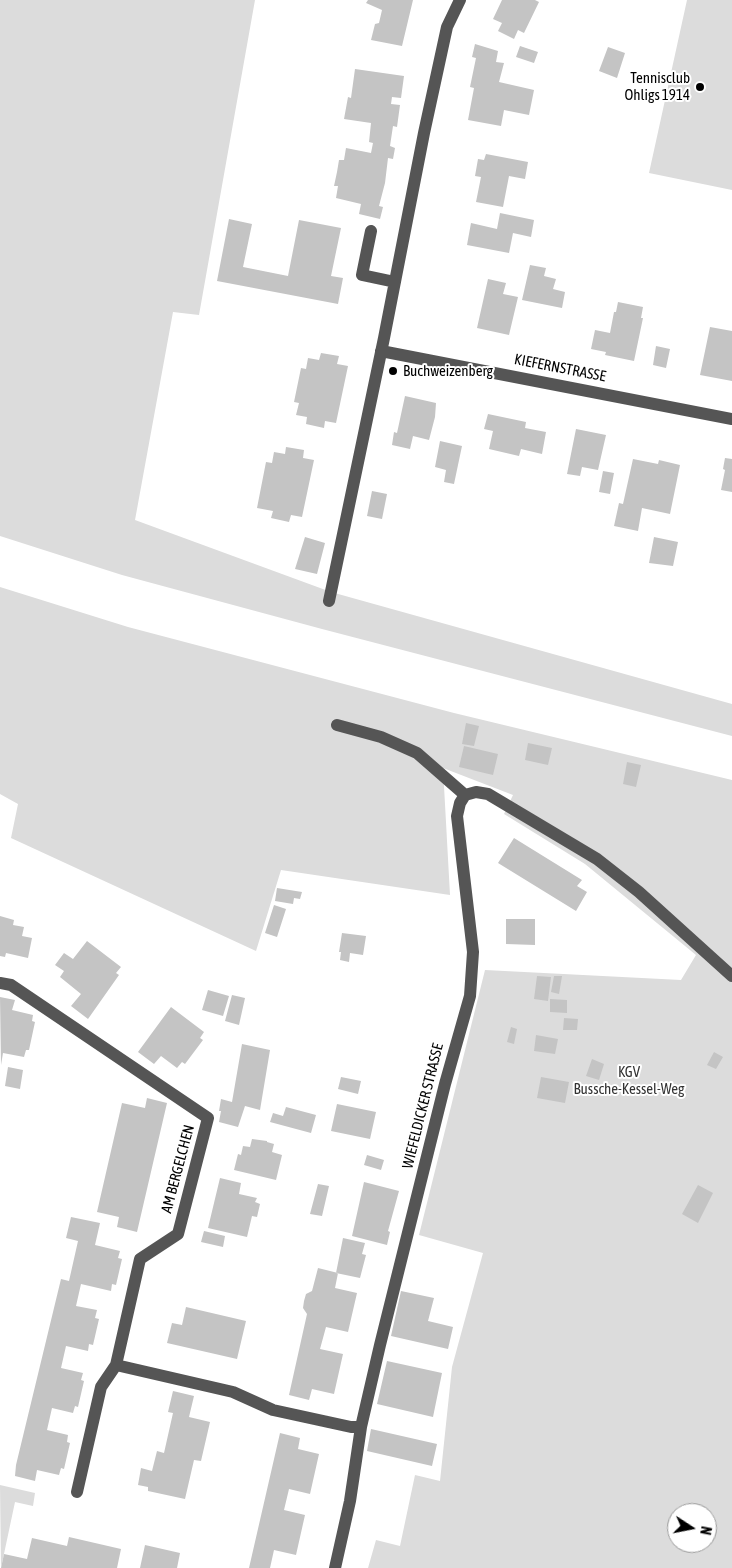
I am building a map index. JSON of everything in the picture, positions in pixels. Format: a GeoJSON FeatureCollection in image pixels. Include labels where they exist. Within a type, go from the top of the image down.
{"type":"FeatureCollection","features":[{"type":"Feature","properties":{"kind":"street"},"geometry":{"type":"LineString","coordinates":[[329,601],[424,133],[448,27],[460,0]]}},
{"type":"Feature","properties":{"kind":"street"},"geometry":{"type":"LineString","coordinates":[[371,231],[362,275],[395,282]]}},
{"type":"Feature","properties":{"kind":"street","name":"KIEFERNSTRASSE"},"geometry":{"type":"LineString","coordinates":[[381,351],[732,419]]}},
{"type":"Feature","properties":{"kind":"street"},"geometry":{"type":"LineString","coordinates":[[337,725],[382,737],[417,753],[465,795],[476,792],[488,794],[597,859],[639,892],[732,976]]}},
{"type":"Feature","properties":{"kind":"street","name":"WIEFELDICKER STRASSE"},"geometry":{"type":"LineString","coordinates":[[334,1568],[350,1501],[361,1427],[444,1084],[470,996],[473,952],[457,816],[460,803],[465,795]]}},
{"type":"Feature","properties":{"kind":"street","name":"AM BERGELCHEN"},"geometry":{"type":"LineString","coordinates":[[0,982],[12,985],[208,1118],[178,1234],[140,1259],[116,1365],[101,1387],[77,1492]]}},
{"type":"Feature","properties":{"kind":"street"},"geometry":{"type":"LineString","coordinates":[[116,1365],[233,1392],[273,1410],[351,1427],[361,1427]]}},
{"type":"Feature","properties":{"kind":"green space"},"geometry":{"type":"Polygon","coordinates":[[[0,0],[255,0],[199,315],[173,312],[135,520],[331,592],[732,704],[732,736],[122,575],[0,536],[0,0]]]}},
{"type":"Feature","properties":{"kind":"green space","name":"Tennisclub Ohligs 1914"},"geometry":{"type":"Polygon","coordinates":[[[687,0],[732,0],[732,190],[649,173],[687,0]]]}},
{"type":"Feature","properties":{"kind":"green space","name":"KGV Bussche-Kessel-Weg"},"geometry":{"type":"Polygon","coordinates":[[[0,587],[128,627],[454,713],[732,780],[732,1568],[368,1568],[376,1540],[400,1546],[415,1475],[440,1481],[452,1367],[483,1253],[419,1235],[485,970],[681,980],[696,955],[585,864],[504,814],[513,795],[443,768],[450,895],[281,870],[256,951],[11,838],[18,804],[0,794],[0,587]]]}},
{"type":"Feature","properties":{"kind":"green space"},"geometry":{"type":"Polygon","coordinates":[[[0,1485],[35,1493],[33,1506],[15,1502],[1,1568],[0,1485]]]}},
{"type":"Feature","properties":{"kind":"building"},"geometry":{"type":"Polygon","coordinates":[[[368,0],[413,0],[402,46],[371,40],[375,24],[379,23],[382,10],[366,3],[368,0]]]}},
{"type":"Feature","properties":{"kind":"building"},"geometry":{"type":"Polygon","coordinates":[[[502,0],[535,0],[539,2],[524,33],[518,30],[514,39],[498,31],[502,23],[493,19],[502,0]]]}},
{"type":"Feature","properties":{"kind":"building"},"geometry":{"type":"Polygon","coordinates":[[[475,44],[498,51],[496,62],[504,63],[499,82],[534,90],[529,115],[504,110],[501,126],[468,120],[474,88],[470,87],[476,58],[472,57],[475,44]]]}},
{"type":"Feature","properties":{"kind":"building"},"geometry":{"type":"Polygon","coordinates":[[[520,46],[538,52],[534,63],[516,57],[520,46]]]}},
{"type":"Feature","properties":{"kind":"building"},"geometry":{"type":"Polygon","coordinates":[[[608,47],[625,53],[617,78],[599,71],[608,47]]]}},
{"type":"Feature","properties":{"kind":"building"},"geometry":{"type":"Polygon","coordinates":[[[355,69],[404,76],[401,98],[392,97],[391,104],[400,105],[397,127],[393,126],[390,146],[395,148],[393,159],[388,158],[385,183],[379,206],[383,207],[380,219],[359,214],[361,204],[336,198],[338,186],[334,186],[339,160],[344,160],[346,148],[371,153],[373,143],[369,142],[371,123],[344,119],[348,97],[351,98],[355,69]]]}},
{"type":"Feature","properties":{"kind":"building"},"geometry":{"type":"Polygon","coordinates":[[[486,154],[528,162],[525,179],[509,176],[503,207],[476,202],[481,177],[475,176],[478,159],[484,160],[486,154]]]}},
{"type":"Feature","properties":{"kind":"building"},"geometry":{"type":"Polygon","coordinates":[[[500,213],[534,220],[531,237],[513,233],[509,253],[467,245],[471,223],[497,229],[500,213]]]}},
{"type":"Feature","properties":{"kind":"building"},"geometry":{"type":"Polygon","coordinates":[[[229,219],[252,224],[243,267],[288,276],[299,220],[341,228],[331,276],[343,278],[338,304],[217,281],[229,219]]]}},
{"type":"Feature","properties":{"kind":"building"},"geometry":{"type":"Polygon","coordinates":[[[530,265],[546,268],[544,276],[556,279],[553,289],[565,292],[562,308],[522,300],[530,265]]]}},
{"type":"Feature","properties":{"kind":"building"},"geometry":{"type":"Polygon","coordinates":[[[488,279],[506,283],[503,294],[518,297],[509,335],[477,328],[488,279]]]}},
{"type":"Feature","properties":{"kind":"building"},"geometry":{"type":"Polygon","coordinates":[[[618,302],[643,307],[641,318],[643,318],[634,361],[605,355],[606,352],[591,349],[595,330],[610,333],[618,302]]]}},
{"type":"Feature","properties":{"kind":"building"},"geometry":{"type":"Polygon","coordinates":[[[710,327],[732,331],[732,381],[700,375],[710,327]]]}},
{"type":"Feature","properties":{"kind":"building"},"geometry":{"type":"Polygon","coordinates":[[[656,346],[670,349],[666,368],[653,365],[656,346]]]}},
{"type":"Feature","properties":{"kind":"building"},"geometry":{"type":"Polygon","coordinates":[[[321,353],[339,356],[337,364],[348,366],[336,423],[325,421],[324,428],[306,424],[307,417],[296,415],[299,403],[294,402],[301,368],[306,369],[308,358],[319,360],[321,353]]]}},
{"type":"Feature","properties":{"kind":"building"},"geometry":{"type":"Polygon","coordinates":[[[405,396],[436,403],[435,417],[429,440],[413,436],[410,449],[392,445],[394,432],[397,433],[405,396]]]}},
{"type":"Feature","properties":{"kind":"building"},"geometry":{"type":"Polygon","coordinates":[[[488,414],[526,422],[525,428],[546,432],[542,454],[521,449],[519,456],[489,449],[493,431],[484,429],[488,414]]]}},
{"type":"Feature","properties":{"kind":"building"},"geometry":{"type":"Polygon","coordinates":[[[576,429],[606,435],[598,470],[582,467],[580,476],[567,474],[576,429]]]}},
{"type":"Feature","properties":{"kind":"building"},"geometry":{"type":"Polygon","coordinates":[[[440,441],[462,446],[454,484],[444,482],[446,470],[435,467],[440,441]]]}},
{"type":"Feature","properties":{"kind":"building"},"geometry":{"type":"Polygon","coordinates":[[[286,447],[304,450],[303,458],[314,460],[302,517],[291,515],[289,522],[271,518],[273,511],[257,508],[266,462],[272,463],[274,452],[285,454],[286,447]]]}},
{"type":"Feature","properties":{"kind":"building"},"geometry":{"type":"Polygon","coordinates":[[[725,458],[732,459],[732,492],[721,490],[725,458]]]}},
{"type":"Feature","properties":{"kind":"building"},"geometry":{"type":"Polygon","coordinates":[[[633,459],[658,464],[659,460],[680,465],[670,514],[642,508],[638,531],[614,526],[619,503],[623,504],[633,459]]]}},
{"type":"Feature","properties":{"kind":"building"},"geometry":{"type":"Polygon","coordinates":[[[603,471],[614,473],[610,494],[599,492],[603,471]]]}},
{"type":"Feature","properties":{"kind":"building"},"geometry":{"type":"Polygon","coordinates":[[[372,491],[387,494],[382,519],[367,516],[372,491]]]}},
{"type":"Feature","properties":{"kind":"building"},"geometry":{"type":"Polygon","coordinates":[[[305,537],[325,543],[317,574],[295,569],[305,537]]]}},
{"type":"Feature","properties":{"kind":"building"},"geometry":{"type":"Polygon","coordinates":[[[654,537],[678,542],[673,566],[649,563],[654,537]]]}},
{"type":"Feature","properties":{"kind":"building"},"geometry":{"type":"Polygon","coordinates":[[[466,723],[479,726],[474,746],[462,744],[466,723]]]}},
{"type":"Feature","properties":{"kind":"building"},"geometry":{"type":"Polygon","coordinates":[[[528,743],[552,748],[548,765],[525,760],[528,743]]]}},
{"type":"Feature","properties":{"kind":"building"},"geometry":{"type":"Polygon","coordinates":[[[464,746],[498,754],[493,775],[459,767],[464,746]]]}},
{"type":"Feature","properties":{"kind":"building"},"geometry":{"type":"Polygon","coordinates":[[[627,762],[641,765],[636,787],[623,784],[627,762]]]}},
{"type":"Feature","properties":{"kind":"building"},"geometry":{"type":"Polygon","coordinates":[[[514,838],[582,880],[577,886],[587,892],[576,911],[498,863],[514,838]]]}},
{"type":"Feature","properties":{"kind":"building"},"geometry":{"type":"Polygon","coordinates":[[[277,888],[302,892],[300,899],[294,898],[293,904],[275,901],[277,888]]]}},
{"type":"Feature","properties":{"kind":"building"},"geometry":{"type":"Polygon","coordinates":[[[274,905],[286,909],[277,937],[265,933],[274,905]]]}},
{"type":"Feature","properties":{"kind":"building"},"geometry":{"type":"Polygon","coordinates":[[[0,916],[14,920],[13,925],[24,927],[22,936],[32,938],[28,958],[6,953],[5,957],[0,956],[0,916]]]}},
{"type":"Feature","properties":{"kind":"building"},"geometry":{"type":"Polygon","coordinates":[[[506,919],[535,919],[535,945],[506,944],[506,919]]]}},
{"type":"Feature","properties":{"kind":"building"},"geometry":{"type":"Polygon","coordinates":[[[342,933],[366,936],[363,955],[350,953],[349,962],[340,960],[341,952],[339,952],[342,933]]]}},
{"type":"Feature","properties":{"kind":"building"},"geometry":{"type":"Polygon","coordinates":[[[87,941],[121,967],[116,973],[119,975],[88,1019],[71,1006],[81,994],[60,977],[64,971],[55,965],[64,953],[73,959],[87,941]]]}},
{"type":"Feature","properties":{"kind":"building"},"geometry":{"type":"Polygon","coordinates":[[[537,976],[551,977],[548,1001],[534,999],[537,976]]]}},
{"type":"Feature","properties":{"kind":"building"},"geometry":{"type":"Polygon","coordinates":[[[554,976],[562,976],[559,994],[551,992],[554,976]]]}},
{"type":"Feature","properties":{"kind":"building"},"geometry":{"type":"Polygon","coordinates":[[[208,990],[229,996],[223,1016],[202,1010],[208,990]]]}},
{"type":"Feature","properties":{"kind":"building"},"geometry":{"type":"Polygon","coordinates":[[[232,995],[245,998],[239,1025],[225,1021],[232,995]]]}},
{"type":"Feature","properties":{"kind":"building"},"geometry":{"type":"Polygon","coordinates":[[[0,997],[15,1000],[12,1010],[33,1015],[32,1021],[35,1022],[29,1050],[26,1050],[24,1057],[3,1053],[1,1065],[0,997]]]}},
{"type":"Feature","properties":{"kind":"building"},"geometry":{"type":"Polygon","coordinates":[[[550,999],[567,1000],[567,1013],[550,1012],[550,999]]]}},
{"type":"Feature","properties":{"kind":"building"},"geometry":{"type":"Polygon","coordinates":[[[171,1007],[204,1032],[200,1038],[203,1040],[185,1064],[182,1062],[177,1068],[161,1056],[154,1064],[138,1052],[171,1007]]]}},
{"type":"Feature","properties":{"kind":"building"},"geometry":{"type":"Polygon","coordinates":[[[564,1018],[578,1019],[577,1030],[563,1030],[564,1018]]]}},
{"type":"Feature","properties":{"kind":"building"},"geometry":{"type":"Polygon","coordinates":[[[511,1027],[517,1029],[514,1044],[507,1042],[511,1027]]]}},
{"type":"Feature","properties":{"kind":"building"},"geometry":{"type":"Polygon","coordinates":[[[536,1035],[558,1039],[555,1054],[534,1051],[536,1035]]]}},
{"type":"Feature","properties":{"kind":"building"},"geometry":{"type":"Polygon","coordinates":[[[242,1044],[270,1050],[260,1110],[245,1106],[238,1127],[219,1122],[221,1111],[219,1111],[221,1099],[232,1102],[242,1044]]]}},
{"type":"Feature","properties":{"kind":"building"},"geometry":{"type":"Polygon","coordinates":[[[714,1052],[723,1057],[716,1069],[707,1065],[714,1052]]]}},
{"type":"Feature","properties":{"kind":"building"},"geometry":{"type":"Polygon","coordinates":[[[592,1059],[604,1064],[599,1080],[586,1076],[592,1059]]]}},
{"type":"Feature","properties":{"kind":"building"},"geometry":{"type":"Polygon","coordinates":[[[8,1067],[23,1070],[20,1089],[5,1086],[8,1067]]]}},
{"type":"Feature","properties":{"kind":"building"},"geometry":{"type":"Polygon","coordinates":[[[341,1077],[361,1081],[358,1094],[338,1089],[341,1077]]]}},
{"type":"Feature","properties":{"kind":"building"},"geometry":{"type":"Polygon","coordinates":[[[541,1077],[569,1082],[565,1103],[537,1098],[541,1077]]]}},
{"type":"Feature","properties":{"kind":"building"},"geometry":{"type":"Polygon","coordinates":[[[147,1098],[167,1103],[137,1232],[117,1227],[119,1217],[97,1212],[122,1103],[145,1108],[147,1098]]]}},
{"type":"Feature","properties":{"kind":"building"},"geometry":{"type":"Polygon","coordinates":[[[337,1104],[376,1112],[370,1139],[331,1131],[337,1104]]]}},
{"type":"Feature","properties":{"kind":"building"},"geometry":{"type":"Polygon","coordinates":[[[286,1107],[316,1115],[311,1133],[270,1122],[273,1113],[283,1116],[286,1107]]]}},
{"type":"Feature","properties":{"kind":"building"},"geometry":{"type":"Polygon","coordinates":[[[252,1139],[274,1144],[272,1152],[282,1155],[276,1180],[234,1170],[238,1154],[241,1155],[243,1146],[250,1147],[252,1139]]]}},
{"type":"Feature","properties":{"kind":"building"},"geometry":{"type":"Polygon","coordinates":[[[367,1155],[384,1160],[381,1170],[364,1165],[367,1155]]]}},
{"type":"Feature","properties":{"kind":"building"},"geometry":{"type":"Polygon","coordinates":[[[220,1178],[241,1183],[239,1194],[257,1198],[255,1202],[260,1204],[257,1217],[252,1216],[247,1237],[208,1228],[220,1178]]]}},
{"type":"Feature","properties":{"kind":"building"},"geometry":{"type":"Polygon","coordinates":[[[364,1182],[399,1191],[388,1231],[390,1232],[387,1245],[352,1236],[364,1182]]]}},
{"type":"Feature","properties":{"kind":"building"},"geometry":{"type":"Polygon","coordinates":[[[318,1184],[329,1186],[322,1216],[310,1214],[318,1184]]]}},
{"type":"Feature","properties":{"kind":"building"},"geometry":{"type":"Polygon","coordinates":[[[698,1185],[713,1193],[698,1223],[682,1214],[698,1185]]]}},
{"type":"Feature","properties":{"kind":"building"},"geometry":{"type":"Polygon","coordinates":[[[71,1217],[100,1223],[95,1245],[120,1251],[118,1258],[122,1259],[116,1285],[112,1284],[111,1291],[81,1284],[76,1306],[97,1310],[95,1318],[99,1319],[93,1345],[89,1344],[88,1351],[66,1346],[61,1368],[83,1373],[81,1380],[84,1381],[78,1407],[75,1406],[73,1413],[52,1408],[47,1430],[68,1435],[67,1442],[70,1443],[64,1469],[61,1468],[59,1475],[37,1470],[35,1481],[15,1476],[16,1465],[61,1279],[69,1281],[78,1241],[66,1238],[71,1217]]]}},
{"type":"Feature","properties":{"kind":"building"},"geometry":{"type":"Polygon","coordinates":[[[204,1231],[225,1236],[223,1247],[201,1242],[204,1231]]]}},
{"type":"Feature","properties":{"kind":"building"},"geometry":{"type":"Polygon","coordinates":[[[343,1238],[365,1243],[362,1254],[366,1255],[360,1278],[336,1273],[343,1238]]]}},
{"type":"Feature","properties":{"kind":"building"},"geometry":{"type":"Polygon","coordinates":[[[318,1268],[338,1273],[335,1288],[357,1293],[348,1332],[326,1327],[320,1349],[343,1354],[334,1394],[312,1389],[309,1400],[289,1395],[307,1314],[303,1308],[304,1301],[306,1294],[312,1291],[318,1268]]]}},
{"type":"Feature","properties":{"kind":"building"},"geometry":{"type":"Polygon","coordinates":[[[401,1291],[434,1298],[428,1321],[453,1327],[448,1349],[391,1336],[401,1291]]]}},
{"type":"Feature","properties":{"kind":"building"},"geometry":{"type":"Polygon","coordinates":[[[186,1307],[246,1321],[237,1359],[167,1343],[172,1323],[182,1325],[186,1307]]]}},
{"type":"Feature","properties":{"kind":"building"},"geometry":{"type":"Polygon","coordinates":[[[387,1361],[442,1373],[433,1417],[377,1404],[387,1361]]]}},
{"type":"Feature","properties":{"kind":"building"},"geometry":{"type":"Polygon","coordinates":[[[173,1391],[194,1396],[189,1417],[210,1422],[201,1461],[194,1460],[185,1499],[148,1491],[148,1487],[138,1485],[141,1468],[152,1471],[157,1451],[164,1453],[173,1413],[168,1412],[173,1391]]]}},
{"type":"Feature","properties":{"kind":"building"},"geometry":{"type":"Polygon","coordinates":[[[371,1429],[437,1444],[432,1466],[367,1451],[371,1429]]]}},
{"type":"Feature","properties":{"kind":"building"},"geometry":{"type":"Polygon","coordinates":[[[280,1433],[300,1438],[298,1449],[319,1454],[310,1494],[289,1489],[284,1510],[305,1515],[296,1555],[274,1550],[270,1568],[249,1568],[280,1433]]]}},
{"type":"Feature","properties":{"kind":"building"},"geometry":{"type":"Polygon","coordinates":[[[69,1537],[121,1549],[117,1568],[1,1568],[4,1554],[27,1559],[32,1538],[67,1546],[69,1537]]]}},
{"type":"Feature","properties":{"kind":"building"},"geometry":{"type":"Polygon","coordinates":[[[145,1545],[180,1553],[177,1568],[140,1568],[145,1545]]]}},
{"type":"Feature","properties":{"kind":"place","name":"Tennisclub Ohligs 1914"},"geometry":{"type":"Point","coordinates":[700,87]}},
{"type":"Feature","properties":{"kind":"place","name":"Buchweizenberg"},"geometry":{"type":"Point","coordinates":[393,371]}}]}
